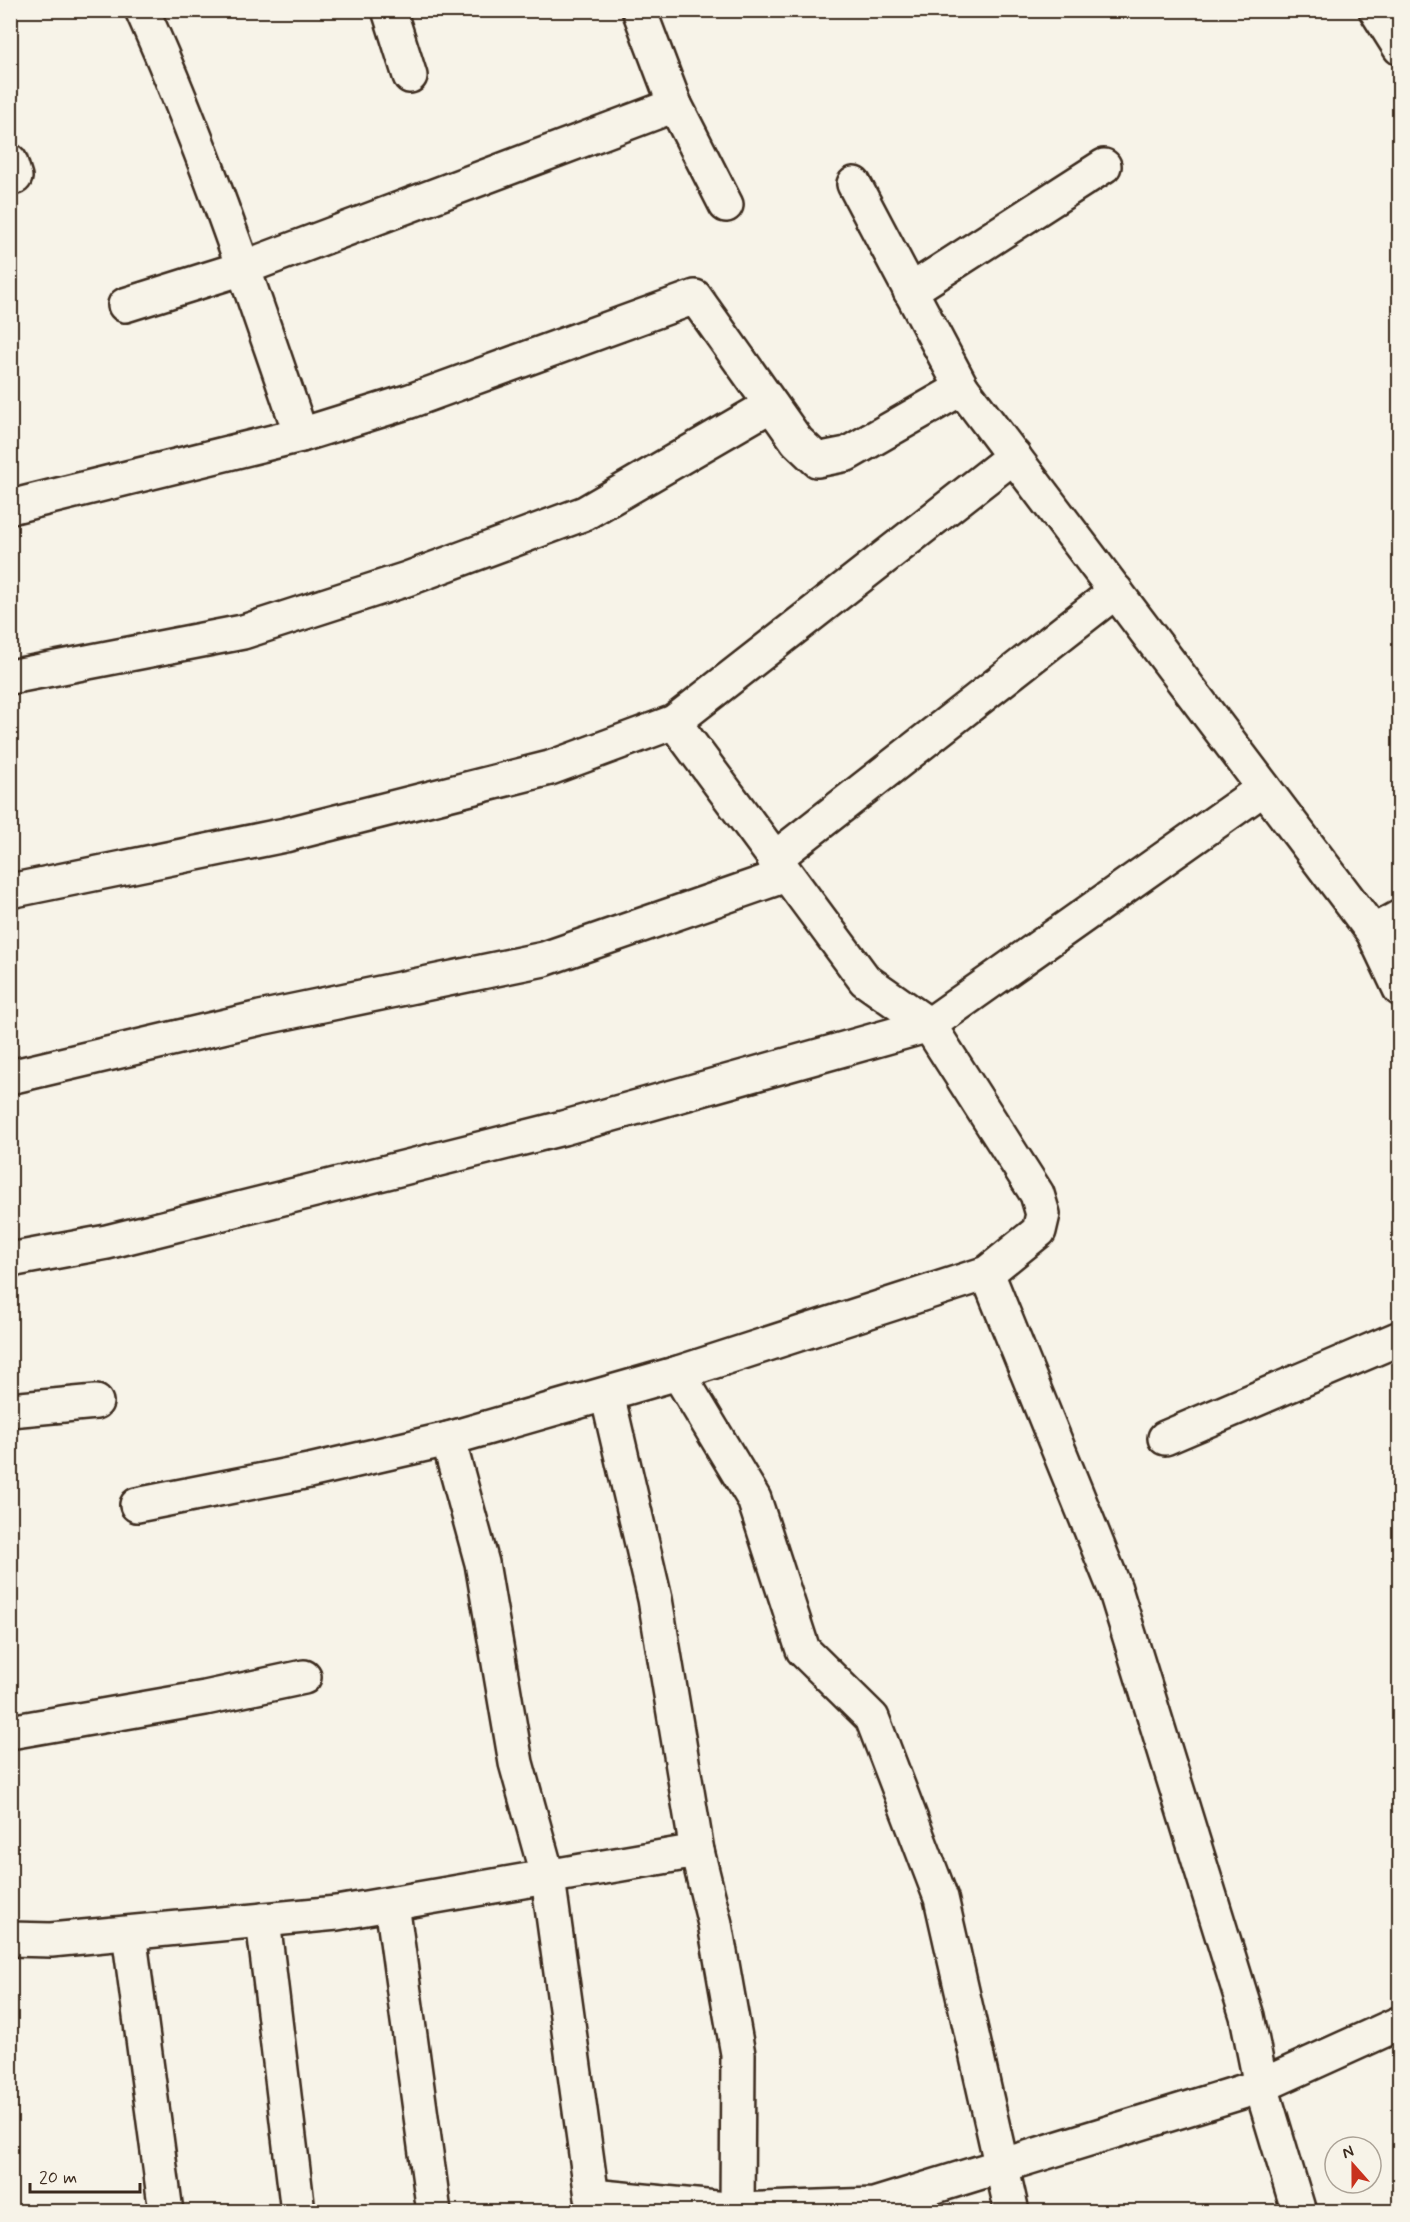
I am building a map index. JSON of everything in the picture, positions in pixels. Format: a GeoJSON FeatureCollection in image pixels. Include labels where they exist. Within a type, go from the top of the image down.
{"type":"FeatureCollection","features":[{"type":"Feature","properties":{"kind":"street"},"geometry":{"type":"LineString","coordinates":[[142,10],[176,86],[301,435]]}},
{"type":"Feature","properties":{"kind":"street"},"geometry":{"type":"LineString","coordinates":[[389,10],[410,76]]}},
{"type":"Feature","properties":{"kind":"street"},"geometry":{"type":"LineString","coordinates":[[639,10],[675,105],[726,205]]}},
{"type":"Feature","properties":{"kind":"street"},"geometry":{"type":"LineString","coordinates":[[1376,10],[1400,48]]}},
{"type":"Feature","properties":{"kind":"street"},"geometry":{"type":"LineString","coordinates":[[125,305],[243,268],[675,105]]}},
{"type":"Feature","properties":{"kind":"street"},"geometry":{"type":"LineString","coordinates":[[910,291],[1104,166]]}},
{"type":"Feature","properties":{"kind":"street"},"geometry":{"type":"LineString","coordinates":[[854,184],[962,388],[1264,788],[1386,924],[1400,989]]}},
{"type":"Feature","properties":{"kind":"street"},"geometry":{"type":"LineString","coordinates":[[10,507],[301,435],[410,400],[695,297],[797,441],[817,460],[847,454],[962,388]]}},
{"type":"Feature","properties":{"kind":"street"},"geometry":{"type":"LineString","coordinates":[[10,677],[243,632],[406,579],[585,513],[771,405]]}},
{"type":"Feature","properties":{"kind":"street"},"geometry":{"type":"LineString","coordinates":[[10,891],[285,835],[550,768],[674,722],[1014,456]]}},
{"type":"Feature","properties":{"kind":"street"},"geometry":{"type":"LineString","coordinates":[[10,1077],[260,1018],[544,959],[780,867],[1116,591]]}},
{"type":"Feature","properties":{"kind":"street"},"geometry":{"type":"LineString","coordinates":[[138,1504],[309,1471],[448,1439],[678,1373],[987,1273],[1039,1231],[1043,1214],[1038,1194],[929,1025],[865,980],[674,722]]}},
{"type":"Feature","properties":{"kind":"street"},"geometry":{"type":"LineString","coordinates":[[10,1260],[107,1242],[563,1128],[929,1025],[1264,788]]}},
{"type":"Feature","properties":{"kind":"street"},"geometry":{"type":"LineString","coordinates":[[987,1273],[1115,1589],[1247,2016],[1260,2086],[1299,2211]]}},
{"type":"Feature","properties":{"kind":"street"},"geometry":{"type":"LineString","coordinates":[[1165,1438],[1400,1338]]}},
{"type":"Feature","properties":{"kind":"street"},"geometry":{"type":"LineString","coordinates":[[678,1373],[754,1499],[803,1650],[872,1718],[941,1898],[1012,2211]]}},
{"type":"Feature","properties":{"kind":"street"},"geometry":{"type":"LineString","coordinates":[[607,1394],[655,1599],[696,1851],[715,1924],[738,2054],[737,2211]]}},
{"type":"Feature","properties":{"kind":"street"},"geometry":{"type":"LineString","coordinates":[[10,1410],[96,1402]]}},
{"type":"Feature","properties":{"kind":"street"},"geometry":{"type":"LineString","coordinates":[[448,1439],[482,1563],[516,1763],[548,1878],[593,2204],[737,2211],[874,2205],[1260,2086],[1400,2023]]}},
{"type":"Feature","properties":{"kind":"street"},"geometry":{"type":"LineString","coordinates":[[10,1732],[205,1698],[304,1677]]}},
{"type":"Feature","properties":{"kind":"street"},"geometry":{"type":"LineString","coordinates":[[10,1939],[51,1940],[337,1913],[696,1851]]}},
{"type":"Feature","properties":{"kind":"street"},"geometry":{"type":"LineString","coordinates":[[392,1904],[434,2211]]}},
{"type":"Feature","properties":{"kind":"street"},"geometry":{"type":"LineString","coordinates":[[262,1920],[298,2211]]}},
{"type":"Feature","properties":{"kind":"street"},"geometry":{"type":"LineString","coordinates":[[129,1933],[166,2211]]}}]}
